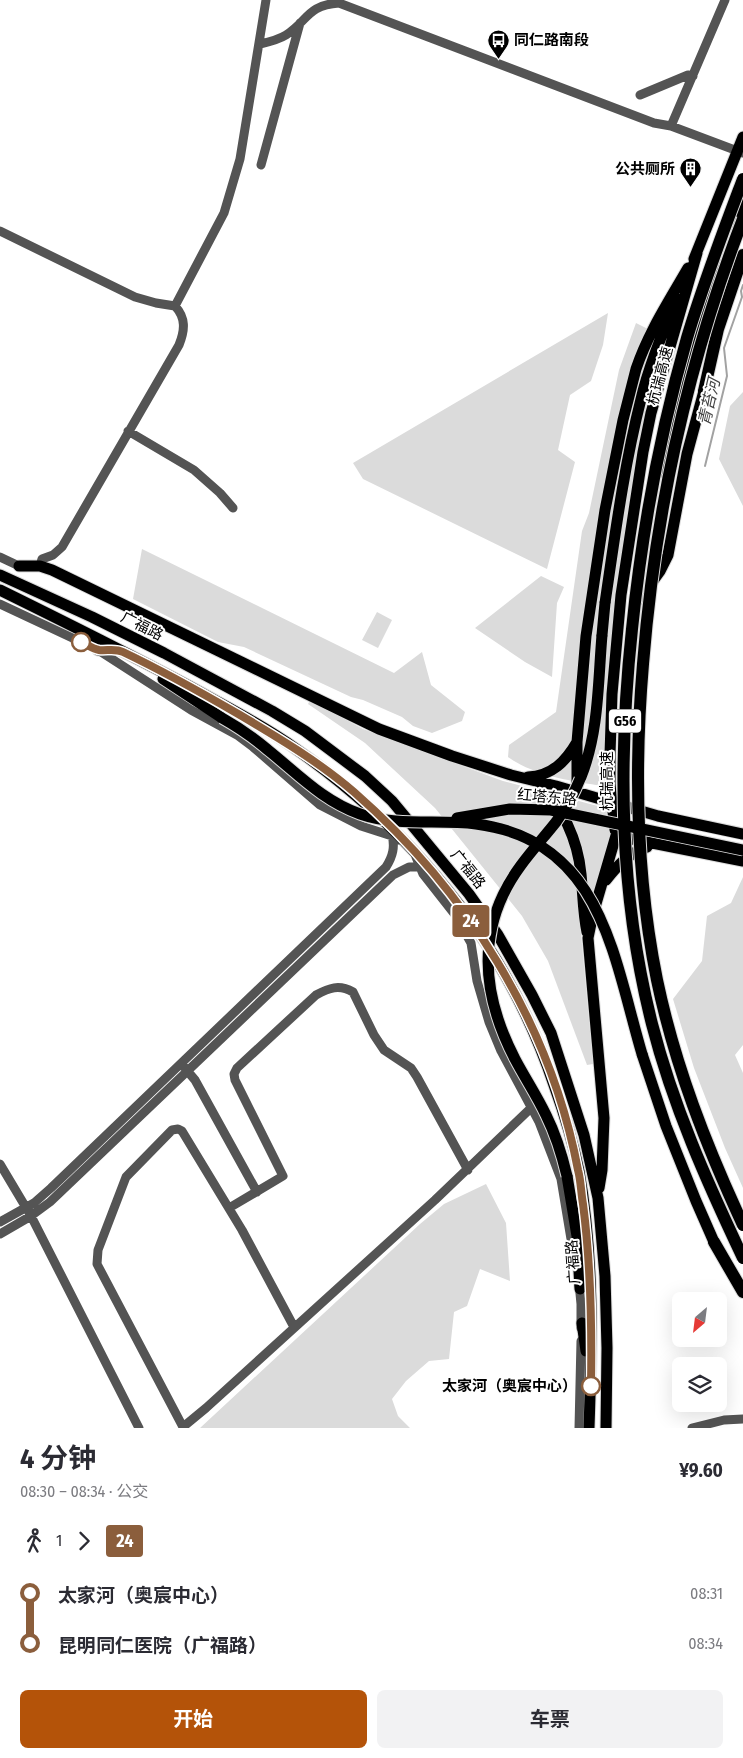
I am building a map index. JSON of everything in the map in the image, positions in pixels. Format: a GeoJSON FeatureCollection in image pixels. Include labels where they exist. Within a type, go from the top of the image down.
{"type":"FeatureCollection","features":[{"type":"Feature","properties":{"kind":"highway","name":"杭瑞高速"},"geometry":{"type":"LineString","coordinates":[[743,179],[694,316],[673,392],[660,450],[645,527],[633,613],[623,778],[625,850],[631,912],[652,1022],[670,1086],[689,1138],[743,1258]]}},
{"type":"Feature","properties":{"kind":"highway","name":"杭瑞高速"},"geometry":{"type":"LineString","coordinates":[[743,220],[701,342],[685,403],[667,488],[645,638],[639,716],[637,778],[640,849],[645,902],[652,953],[666,1018],[693,1107],[743,1225]]}},
{"type":"Feature","properties":{"kind":"highway"},"geometry":{"type":"LineString","coordinates":[[704,391],[718,329],[743,255]]}},
{"type":"Feature","properties":{"kind":"highway"},"geometry":{"type":"LineString","coordinates":[[714,1242],[743,1292]]}},
{"type":"Feature","properties":{"kind":"main road"},"geometry":{"type":"LineString","coordinates":[[580,1288],[577,1236],[567,1176],[559,1147],[550,1122],[516,1060],[498,1018],[489,986],[487,953],[492,924],[507,886],[522,863],[558,818],[580,779],[592,741],[605,603],[618,518],[641,399],[664,332],[740,152],[743,137]]}},
{"type":"Feature","properties":{"kind":"main road"},"geometry":{"type":"LineString","coordinates":[[588,938],[624,806],[627,785],[629,712],[639,600],[660,475],[691,351],[714,277],[743,198]]}},
{"type":"Feature","properties":{"kind":"main road"},"geometry":{"type":"LineString","coordinates":[[616,835],[610,784],[612,694],[621,595],[643,452],[651,413],[697,254]]}},
{"type":"Feature","properties":{"kind":"main road"},"geometry":{"type":"LineString","coordinates":[[578,793],[577,742],[586,636],[605,510],[623,420],[636,369],[648,338],[697,254]]}},
{"type":"Feature","properties":{"kind":"main road"},"geometry":{"type":"LineString","coordinates":[[639,600],[660,571],[668,555],[687,454],[704,391]]}},
{"type":"Feature","properties":{"kind":"main road"},"geometry":{"type":"LineString","coordinates":[[19,566],[40,566]]}},
{"type":"Feature","properties":{"kind":"main road","name":"红塔东路"},"geometry":{"type":"LineString","coordinates":[[40,566],[52,570],[379,729],[452,756],[518,777],[658,816],[743,834]]}},
{"type":"Feature","properties":{"kind":"main road","name":"广福路"},"geometry":{"type":"LineString","coordinates":[[0,575],[92,617],[272,711],[305,731],[365,776],[392,801],[469,894],[498,935],[551,1033],[577,1108],[584,1135],[598,1198],[605,1276],[608,1348],[606,1428]]}},
{"type":"Feature","properties":{"kind":"main road","name":"广福路"},"geometry":{"type":"LineString","coordinates":[[0,590],[220,703],[294,747],[352,791],[384,820],[413,850],[425,868],[459,904],[487,944],[520,1002],[538,1039],[564,1113],[579,1172],[586,1233],[592,1323],[589,1428]]}},
{"type":"Feature","properties":{"kind":"main road"},"geometry":{"type":"LineString","coordinates":[[586,636],[594,624],[621,595]]}},
{"type":"Feature","properties":{"kind":"main road"},"geometry":{"type":"LineString","coordinates":[[76,628],[98,650],[119,650],[262,744],[316,791],[341,806],[380,820],[476,824],[510,832],[542,848],[571,871],[590,898],[607,934],[618,965],[642,1054],[666,1126],[714,1242]]}},
{"type":"Feature","properties":{"kind":"main road"},"geometry":{"type":"LineString","coordinates":[[518,777],[537,777],[553,770],[569,755],[577,742]]}},
{"type":"Feature","properties":{"kind":"main road"},"geometry":{"type":"LineString","coordinates":[[538,782],[549,792],[569,828],[574,840],[581,873],[583,914],[588,938],[604,1118],[602,1170],[598,1198]]}},
{"type":"Feature","properties":{"kind":"main road","name":"红塔东路"},"geometry":{"type":"LineString","coordinates":[[435,822],[510,809],[543,809],[569,812],[743,850]]}},
{"type":"Feature","properties":{"kind":"main road"},"geometry":{"type":"LineString","coordinates":[[616,835],[743,861]]}},
{"type":"Feature","properties":{"kind":"main road"},"geometry":{"type":"LineString","coordinates":[[602,885],[616,867],[628,856],[648,846],[664,844]]}},
{"type":"Feature","properties":{"kind":"main road"},"geometry":{"type":"LineString","coordinates":[[582,1323],[591,1369]]}},
{"type":"Feature","properties":{"kind":"street"},"geometry":{"type":"LineString","coordinates":[[175,306],[224,213],[234,181],[240,159],[266,0]]}},
{"type":"Feature","properties":{"kind":"street"},"geometry":{"type":"LineString","coordinates":[[672,126],[725,0]]}},
{"type":"Feature","properties":{"kind":"street"},"geometry":{"type":"LineString","coordinates":[[260,44],[271,42],[286,35],[307,14],[328,4],[339,3],[654,124],[672,126],[740,152]]}},
{"type":"Feature","properties":{"kind":"street"},"geometry":{"type":"LineString","coordinates":[[261,165],[300,23]]}},
{"type":"Feature","properties":{"kind":"street"},"geometry":{"type":"LineString","coordinates":[[640,95],[688,75],[693,76]]}},
{"type":"Feature","properties":{"kind":"street"},"geometry":{"type":"LineString","coordinates":[[0,231],[135,297],[175,306],[182,315],[184,334],[179,345],[62,547],[53,555],[42,559],[40,566]]}},
{"type":"Feature","properties":{"kind":"street"},"geometry":{"type":"LineString","coordinates":[[128,431],[194,470],[220,493],[232,508]]}},
{"type":"Feature","properties":{"kind":"street"},"geometry":{"type":"LineString","coordinates":[[0,557],[19,566]]}},
{"type":"Feature","properties":{"kind":"street"},"geometry":{"type":"LineString","coordinates":[[0,604],[98,650],[191,710],[237,735],[320,805],[361,826],[392,836],[413,850]]}},
{"type":"Feature","properties":{"kind":"street"},"geometry":{"type":"LineString","coordinates":[[0,1234],[31,1216],[50,1202],[221,1032],[324,926],[386,867],[393,853],[394,845],[384,820]]}},
{"type":"Feature","properties":{"kind":"street"},"geometry":{"type":"LineString","coordinates":[[221,1032],[331,934],[393,874],[403,869],[425,868],[424,874],[456,916],[471,943],[477,981],[489,1022],[546,1138],[561,1179],[570,1244],[580,1288],[582,1323],[579,1428]]}},
{"type":"Feature","properties":{"kind":"street"},"geometry":{"type":"LineString","coordinates":[[324,926],[331,934]]}},
{"type":"Feature","properties":{"kind":"street"},"geometry":{"type":"LineString","coordinates":[[229,1208],[283,1176],[235,1080],[234,1074],[237,1068],[316,995],[330,988],[339,987],[352,992],[374,1035],[384,1050],[411,1068],[468,1170]]}},
{"type":"Feature","properties":{"kind":"street"},"geometry":{"type":"LineString","coordinates":[[184,1068],[195,1080],[257,1192]]}},
{"type":"Feature","properties":{"kind":"street"},"geometry":{"type":"LineString","coordinates":[[0,1222],[26,1208],[51,1188],[184,1068]]}},
{"type":"Feature","properties":{"kind":"street"},"geometry":{"type":"LineString","coordinates":[[294,1327],[229,1208],[182,1131],[178,1129],[172,1130],[126,1177],[98,1250],[97,1264],[183,1427],[206,1408],[468,1170],[531,1108]]}},
{"type":"Feature","properties":{"kind":"street"},"geometry":{"type":"LineString","coordinates":[[0,1164],[31,1216],[139,1428]]}},
{"type":"Feature","properties":{"kind":"street"},"geometry":{"type":"LineString","coordinates":[[692,1428],[724,1420],[743,1419]]}},
{"type":"Feature","properties":{"kind":"shaded area"},"geometry":{"type":"Polygon","coordinates":[[[608,313],[603,345],[591,381],[570,395],[558,450],[575,462],[547,569],[363,479],[353,463],[608,313]]]}},
{"type":"Feature","properties":{"kind":"shaded area"},"geometry":{"type":"Polygon","coordinates":[[[636,323],[656,333],[638,410],[646,412],[617,583],[606,700],[607,739],[603,786],[566,780],[541,773],[508,757],[509,745],[556,712],[582,531],[589,513],[619,370],[636,323]]]}},
{"type":"Feature","properties":{"kind":"shaded area"},"geometry":{"type":"Polygon","coordinates":[[[743,392],[743,506],[719,459],[730,406],[743,392]]]}},
{"type":"Feature","properties":{"kind":"shaded area"},"geometry":{"type":"Polygon","coordinates":[[[142,549],[394,673],[422,652],[431,685],[465,712],[462,721],[432,733],[413,726],[402,717],[363,700],[351,697],[244,647],[218,642],[133,599],[142,549]]]}},
{"type":"Feature","properties":{"kind":"shaded area"},"geometry":{"type":"Polygon","coordinates":[[[541,576],[564,587],[557,603],[552,677],[525,662],[475,628],[541,576]]]}},
{"type":"Feature","properties":{"kind":"shaded area"},"geometry":{"type":"Polygon","coordinates":[[[377,612],[392,620],[378,648],[362,640],[377,612]]]}},
{"type":"Feature","properties":{"kind":"shaded area"},"geometry":{"type":"Polygon","coordinates":[[[310,700],[363,729],[503,781],[609,809],[612,837],[597,883],[580,923],[593,1064],[587,1065],[548,961],[522,916],[435,808],[365,743],[308,704],[310,700]]]}},
{"type":"Feature","properties":{"kind":"shaded area"},"geometry":{"type":"Polygon","coordinates":[[[743,877],[743,1045],[735,1055],[743,1073],[743,1188],[725,1148],[694,1068],[673,999],[702,961],[707,916],[731,903],[743,877]]]}},
{"type":"Feature","properties":{"kind":"shaded area"},"geometry":{"type":"Polygon","coordinates":[[[486,1184],[506,1223],[510,1281],[480,1269],[467,1306],[454,1312],[449,1359],[429,1361],[406,1381],[392,1399],[398,1416],[410,1428],[200,1428],[420,1224],[444,1204],[486,1184]]]}},
{"type":"Feature","properties":{"kind":"waterway","name":"青苔河"},"geometry":{"type":"LineString","coordinates":[[705,466],[727,376],[724,348],[742,297],[743,285]]}},
{"type":"Feature","properties":{"kind":"bus line","name":"24"},"geometry":{"type":"LineString","coordinates":[[81,642],[98,650],[119,650],[220,703],[294,747],[352,791],[413,850],[459,904],[487,944],[520,1002],[538,1039],[564,1113],[579,1172],[586,1233],[592,1323],[591,1386]]}},
{"type":"Feature","properties":{"kind":"place","name":"同仁路南段"},"geometry":{"type":"Point","coordinates":[498,59]}},
{"type":"Feature","properties":{"kind":"place","name":"公共厕所"},"geometry":{"type":"Point","coordinates":[691,188]}},
{"type":"Feature","properties":{"kind":"place","name":"太家河（奥宸中心）"},"geometry":{"type":"Point","coordinates":[591,1386]}}]}
